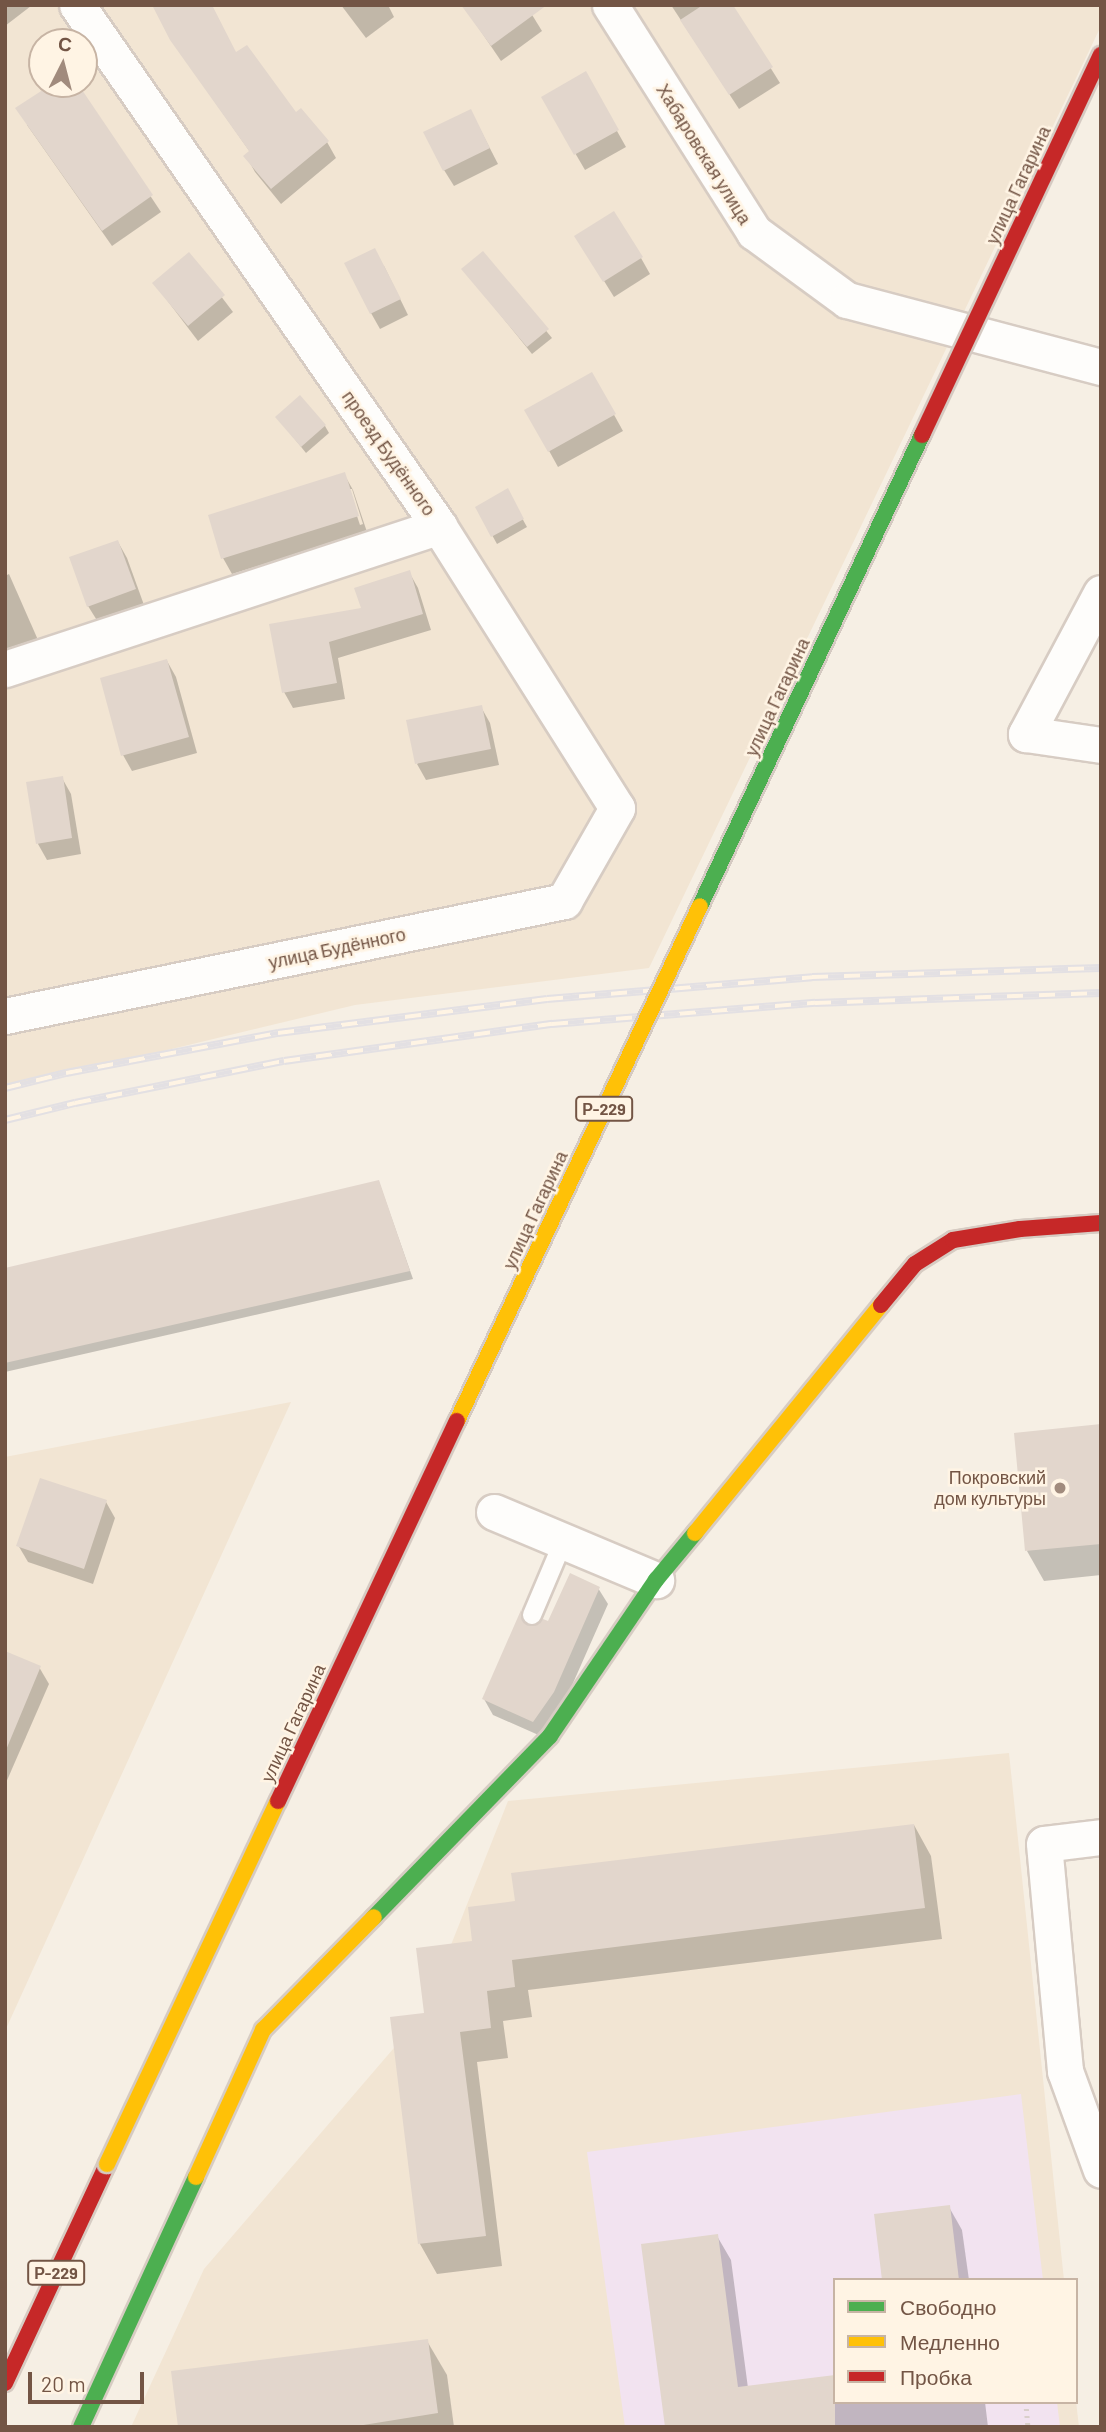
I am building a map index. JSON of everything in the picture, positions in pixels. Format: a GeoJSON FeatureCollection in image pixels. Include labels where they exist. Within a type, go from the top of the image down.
{"type":"FeatureCollection","features":[{"type":"Feature","properties":{"kind":"main road","name":"улица Гагарина"},"geometry":{"type":"LineString","coordinates":[[5,2383],[1101,55]]}},
{"type":"Feature","properties":{"kind":"main road"},"geometry":{"type":"LineString","coordinates":[[80,2427],[263,2030],[550,1736],[656,1580],[915,1264],[953,1240],[1020,1229],[1101,1223]]}},
{"type":"Feature","properties":{"kind":"street","name":"проезд Будённого"},"geometry":{"type":"LineString","coordinates":[[5,669],[439,526],[77,5]]}},
{"type":"Feature","properties":{"kind":"street","name":"Хабаровская улица"},"geometry":{"type":"LineString","coordinates":[[610,5],[754,232],[847,300],[1101,367]]}},
{"type":"Feature","properties":{"kind":"street","name":"улица Будённого"},"geometry":{"type":"LineString","coordinates":[[5,1016],[564,901],[617,808],[439,526]]}},
{"type":"Feature","properties":{"kind":"street"},"geometry":{"type":"LineString","coordinates":[[1101,593],[1026,734],[1101,745]]}},
{"type":"Feature","properties":{"kind":"street"},"geometry":{"type":"LineString","coordinates":[[494,1512],[656,1580]]}},
{"type":"Feature","properties":{"kind":"street"},"geometry":{"type":"LineString","coordinates":[[1101,1837],[1044,1844],[1065,2071],[1101,2170]]}},
{"type":"Feature","properties":{"kind":"lane"},"geometry":{"type":"LineString","coordinates":[[532,1615],[563,1542]]}},
{"type":"Feature","properties":{"kind":"path"},"geometry":{"type":"LineString","coordinates":[[1026,2404],[1028,2427]]}},
{"type":"Feature","properties":{"kind":"shaded area"},"geometry":{"type":"Polygon","coordinates":[[[5,5],[1101,5],[1101,26],[649,968],[355,1005],[5,1089],[5,5]]]}},
{"type":"Feature","properties":{"kind":"shaded area"},"geometry":{"type":"Polygon","coordinates":[[[291,1402],[5,2031],[5,1457],[291,1402]]]}},
{"type":"Feature","properties":{"kind":"shaded area"},"geometry":{"type":"Polygon","coordinates":[[[1009,1753],[1064,2278],[833,2278],[833,2404],[1076,2404],[1079,2427],[131,2427],[204,2269],[424,2013],[508,1801],[1009,1753]]]}},
{"type":"Feature","properties":{"kind":"shaded area"},"geometry":{"type":"Polygon","coordinates":[[[1021,2094],[1043,2278],[833,2278],[833,2404],[1057,2404],[1060,2427],[625,2427],[587,2152],[1021,2094]]]}},
{"type":"Feature","properties":{"kind":"building"},"geometry":{"type":"Polygon","coordinates":[[[152,5],[212,5],[236,52],[247,45],[296,112],[301,108],[329,141],[271,189],[243,156],[249,151],[170,40],[152,5]]]}},
{"type":"Feature","properties":{"kind":"building"},"geometry":{"type":"Polygon","coordinates":[[[461,5],[547,5],[491,46],[461,5]]]}},
{"type":"Feature","properties":{"kind":"building"},"geometry":{"type":"Polygon","coordinates":[[[703,5],[733,5],[773,67],[729,95],[680,20],[703,5]]]}},
{"type":"Feature","properties":{"kind":"building"},"geometry":{"type":"Polygon","coordinates":[[[586,71],[619,130],[574,155],[541,97],[586,71]]]}},
{"type":"Feature","properties":{"kind":"building"},"geometry":{"type":"Polygon","coordinates":[[[30,98],[87,98],[153,195],[102,231],[15,108],[30,98]]]}},
{"type":"Feature","properties":{"kind":"building"},"geometry":{"type":"Polygon","coordinates":[[[471,109],[490,148],[443,171],[423,132],[471,109]]]}},
{"type":"Feature","properties":{"kind":"building"},"geometry":{"type":"Polygon","coordinates":[[[614,211],[643,257],[603,282],[574,236],[614,211]]]}},
{"type":"Feature","properties":{"kind":"building"},"geometry":{"type":"Polygon","coordinates":[[[375,248],[401,299],[370,314],[344,263],[375,248]]]}},
{"type":"Feature","properties":{"kind":"building"},"geometry":{"type":"Polygon","coordinates":[[[483,251],[549,329],[527,347],[461,269],[483,251]]]}},
{"type":"Feature","properties":{"kind":"building"},"geometry":{"type":"Polygon","coordinates":[[[189,252],[225,295],[188,326],[152,283],[189,252]]]}},
{"type":"Feature","properties":{"kind":"building"},"geometry":{"type":"Polygon","coordinates":[[[592,372],[616,414],[548,452],[524,410],[592,372]]]}},
{"type":"Feature","properties":{"kind":"building"},"geometry":{"type":"Polygon","coordinates":[[[300,395],[326,425],[301,447],[275,417],[300,395]]]}},
{"type":"Feature","properties":{"kind":"building"},"geometry":{"type":"Polygon","coordinates":[[[345,472],[359,516],[221,559],[208,515],[345,472]]]}},
{"type":"Feature","properties":{"kind":"building"},"geometry":{"type":"Polygon","coordinates":[[[508,488],[524,519],[491,537],[475,507],[508,488]]]}},
{"type":"Feature","properties":{"kind":"building"},"geometry":{"type":"Polygon","coordinates":[[[118,540],[136,589],[87,607],[69,557],[118,540]]]}},
{"type":"Feature","properties":{"kind":"building"},"geometry":{"type":"Polygon","coordinates":[[[410,570],[423,614],[329,642],[337,683],[282,693],[269,624],[361,608],[354,588],[410,570]]]}},
{"type":"Feature","properties":{"kind":"building"},"geometry":{"type":"Polygon","coordinates":[[[167,659],[189,737],[121,756],[100,678],[167,659]]]}},
{"type":"Feature","properties":{"kind":"building"},"geometry":{"type":"Polygon","coordinates":[[[482,705],[491,749],[415,764],[406,720],[482,705]]]}},
{"type":"Feature","properties":{"kind":"building"},"geometry":{"type":"Polygon","coordinates":[[[63,776],[72,838],[36,844],[26,782],[63,776]]]}},
{"type":"Feature","properties":{"kind":"building"},"geometry":{"type":"Polygon","coordinates":[[[379,1180],[410,1271],[5,1363],[5,1268],[379,1180]]]}},
{"type":"Feature","properties":{"kind":"building","name":"Покровский дом культуры"},"geometry":{"type":"Polygon","coordinates":[[[1101,1424],[1101,1544],[1025,1551],[1014,1433],[1101,1424]]]}},
{"type":"Feature","properties":{"kind":"building"},"geometry":{"type":"Polygon","coordinates":[[[40,1478],[107,1500],[84,1569],[16,1546],[40,1478]]]}},
{"type":"Feature","properties":{"kind":"building"},"geometry":{"type":"Polygon","coordinates":[[[570,1573],[600,1587],[554,1692],[533,1722],[482,1699],[521,1610],[521,1617],[527,1625],[534,1626],[543,1619],[548,1621],[570,1573]]]}},
{"type":"Feature","properties":{"kind":"building"},"geometry":{"type":"Polygon","coordinates":[[[5,1651],[41,1666],[6,1750],[5,1750],[5,1651]]]}},
{"type":"Feature","properties":{"kind":"building"},"geometry":{"type":"Polygon","coordinates":[[[914,1824],[925,1908],[512,1960],[515,1987],[487,1991],[491,2028],[460,2032],[486,2236],[418,2244],[390,2017],[424,2013],[416,1948],[472,1941],[468,1907],[515,1901],[511,1873],[914,1824]]]}},
{"type":"Feature","properties":{"kind":"building"},"geometry":{"type":"Polygon","coordinates":[[[950,2205],[959,2278],[882,2278],[874,2214],[950,2205]]]}},
{"type":"Feature","properties":{"kind":"building"},"geometry":{"type":"Polygon","coordinates":[[[718,2234],[738,2387],[833,2375],[835,2427],[665,2427],[641,2244],[718,2234]]]}},
{"type":"Feature","properties":{"kind":"building"},"geometry":{"type":"Polygon","coordinates":[[[428,2339],[438,2413],[351,2427],[178,2427],[171,2371],[428,2339]]]}},
{"type":"Feature","properties":{"kind":"railway"},"geometry":{"type":"LineString","coordinates":[[5,1088],[66,1073],[278,1033],[547,999],[812,977],[1101,968]]}},
{"type":"Feature","properties":{"kind":"railway"},"geometry":{"type":"LineString","coordinates":[[5,1120],[75,1103],[284,1061],[552,1024],[815,1003],[1101,993]]}},
{"type":"Feature","properties":{"kind":"traffic: fast"},"geometry":{"type":"LineString","coordinates":[[700,906],[922,435]]}},
{"type":"Feature","properties":{"kind":"traffic: fast"},"geometry":{"type":"LineString","coordinates":[[374,1917],[550,1736],[656,1580],[695,1533]]}},
{"type":"Feature","properties":{"kind":"traffic: fast"},"geometry":{"type":"LineString","coordinates":[[81,2427],[196,2177]]}},
{"type":"Feature","properties":{"kind":"traffic: slow"},"geometry":{"type":"LineString","coordinates":[[457,1421],[700,906]]}},
{"type":"Feature","properties":{"kind":"traffic: slow"},"geometry":{"type":"LineString","coordinates":[[695,1533],[881,1305]]}},
{"type":"Feature","properties":{"kind":"traffic: slow"},"geometry":{"type":"LineString","coordinates":[[107,2164],[278,1801]]}},
{"type":"Feature","properties":{"kind":"traffic: slow"},"geometry":{"type":"LineString","coordinates":[[196,2177],[263,2030],[374,1917]]}},
{"type":"Feature","properties":{"kind":"traffic: jam"},"geometry":{"type":"LineString","coordinates":[[922,435],[1101,55]]}},
{"type":"Feature","properties":{"kind":"traffic: jam"},"geometry":{"type":"LineString","coordinates":[[881,1305],[915,1264],[953,1240],[1020,1229],[1101,1223]]}},
{"type":"Feature","properties":{"kind":"traffic: jam"},"geometry":{"type":"LineString","coordinates":[[278,1801],[457,1421]]}},
{"type":"Feature","properties":{"kind":"traffic: jam"},"geometry":{"type":"LineString","coordinates":[[5,2383],[107,2164]]}},
{"type":"Feature","properties":{"kind":"place","name":"Покровский дом культуры"},"geometry":{"type":"Point","coordinates":[1060,1488]}}]}
